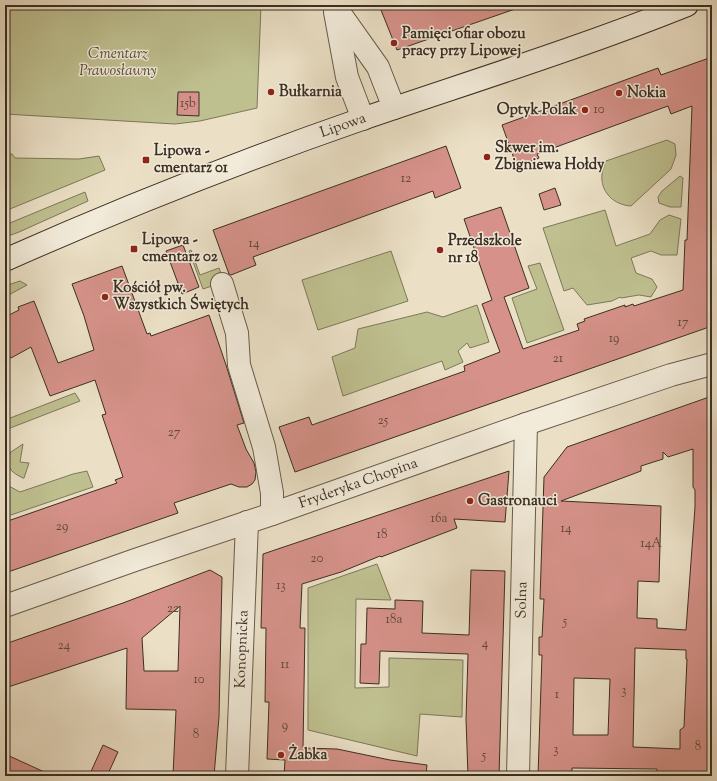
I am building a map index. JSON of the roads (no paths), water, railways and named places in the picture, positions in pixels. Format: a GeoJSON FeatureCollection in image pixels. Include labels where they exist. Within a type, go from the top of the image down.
{"type":"FeatureCollection","features":[{"type":"Feature","properties":{"kind":"street"},"geometry":{"type":"LineString","coordinates":[[334,5],[378,67],[394,108]]}},
{"type":"Feature","properties":{"kind":"street"},"geometry":{"type":"LineString","coordinates":[[334,5],[347,77],[363,119]]}},
{"type":"Feature","properties":{"kind":"street","name":"Lipowa"},"geometry":{"type":"LineString","coordinates":[[5,260],[79,227],[178,187],[394,108],[558,53],[686,5]]}},
{"type":"Feature","properties":{"kind":"street"},"geometry":{"type":"LineString","coordinates":[[222,284],[237,333],[239,365],[264,447],[272,493],[272,514]]}},
{"type":"Feature","properties":{"kind":"street","name":"Fryderyka Chopina"},"geometry":{"type":"LineString","coordinates":[[5,606],[127,562],[272,514],[526,424],[671,375],[712,364]]}},
{"type":"Feature","properties":{"kind":"street","name":"Solna"},"geometry":{"type":"LineString","coordinates":[[518,776],[526,424]]}},
{"type":"Feature","properties":{"kind":"street","name":"Konopnicka"},"geometry":{"type":"LineString","coordinates":[[237,776],[247,522]]}},
{"type":"Feature","properties":{"kind":"place","name":"Pamięci ofiar obozu pracy przy Lipowej"},"geometry":{"type":"Point","coordinates":[394,43]}},
{"type":"Feature","properties":{"kind":"place","name":"Bułkarnia"},"geometry":{"type":"Point","coordinates":[271,92]}},
{"type":"Feature","properties":{"kind":"place","name":"Nokia"},"geometry":{"type":"Point","coordinates":[619,93]}},
{"type":"Feature","properties":{"kind":"place","name":"Optyk Polak"},"geometry":{"type":"Point","coordinates":[585,110]}},
{"type":"Feature","properties":{"kind":"place","name":"Skwer im. Zbigniewa Hołdy"},"geometry":{"type":"Point","coordinates":[487,157]}},
{"type":"Feature","properties":{"kind":"place","name":"Lipowa - cmentarz 01"},"geometry":{"type":"Point","coordinates":[146,160]}},
{"type":"Feature","properties":{"kind":"place","name":"Lipowa - cmentarz 02"},"geometry":{"type":"Point","coordinates":[134,249]}},
{"type":"Feature","properties":{"kind":"place","name":"Przedszkole nr 18"},"geometry":{"type":"Point","coordinates":[440,250]}},
{"type":"Feature","properties":{"kind":"place","name":"Kościół pw. Wszystkich Świętych"},"geometry":{"type":"Point","coordinates":[105,297]}},
{"type":"Feature","properties":{"kind":"place","name":"Gastronauci"},"geometry":{"type":"Point","coordinates":[470,501]}},
{"type":"Feature","properties":{"kind":"place","name":"Żabka"},"geometry":{"type":"Point","coordinates":[281,755]}},
{"type":"Feature","properties":{"kind":"park label","name":"Cmentarz Prawosławny"},"geometry":{"type":"Point","coordinates":[118,62]}}]}
